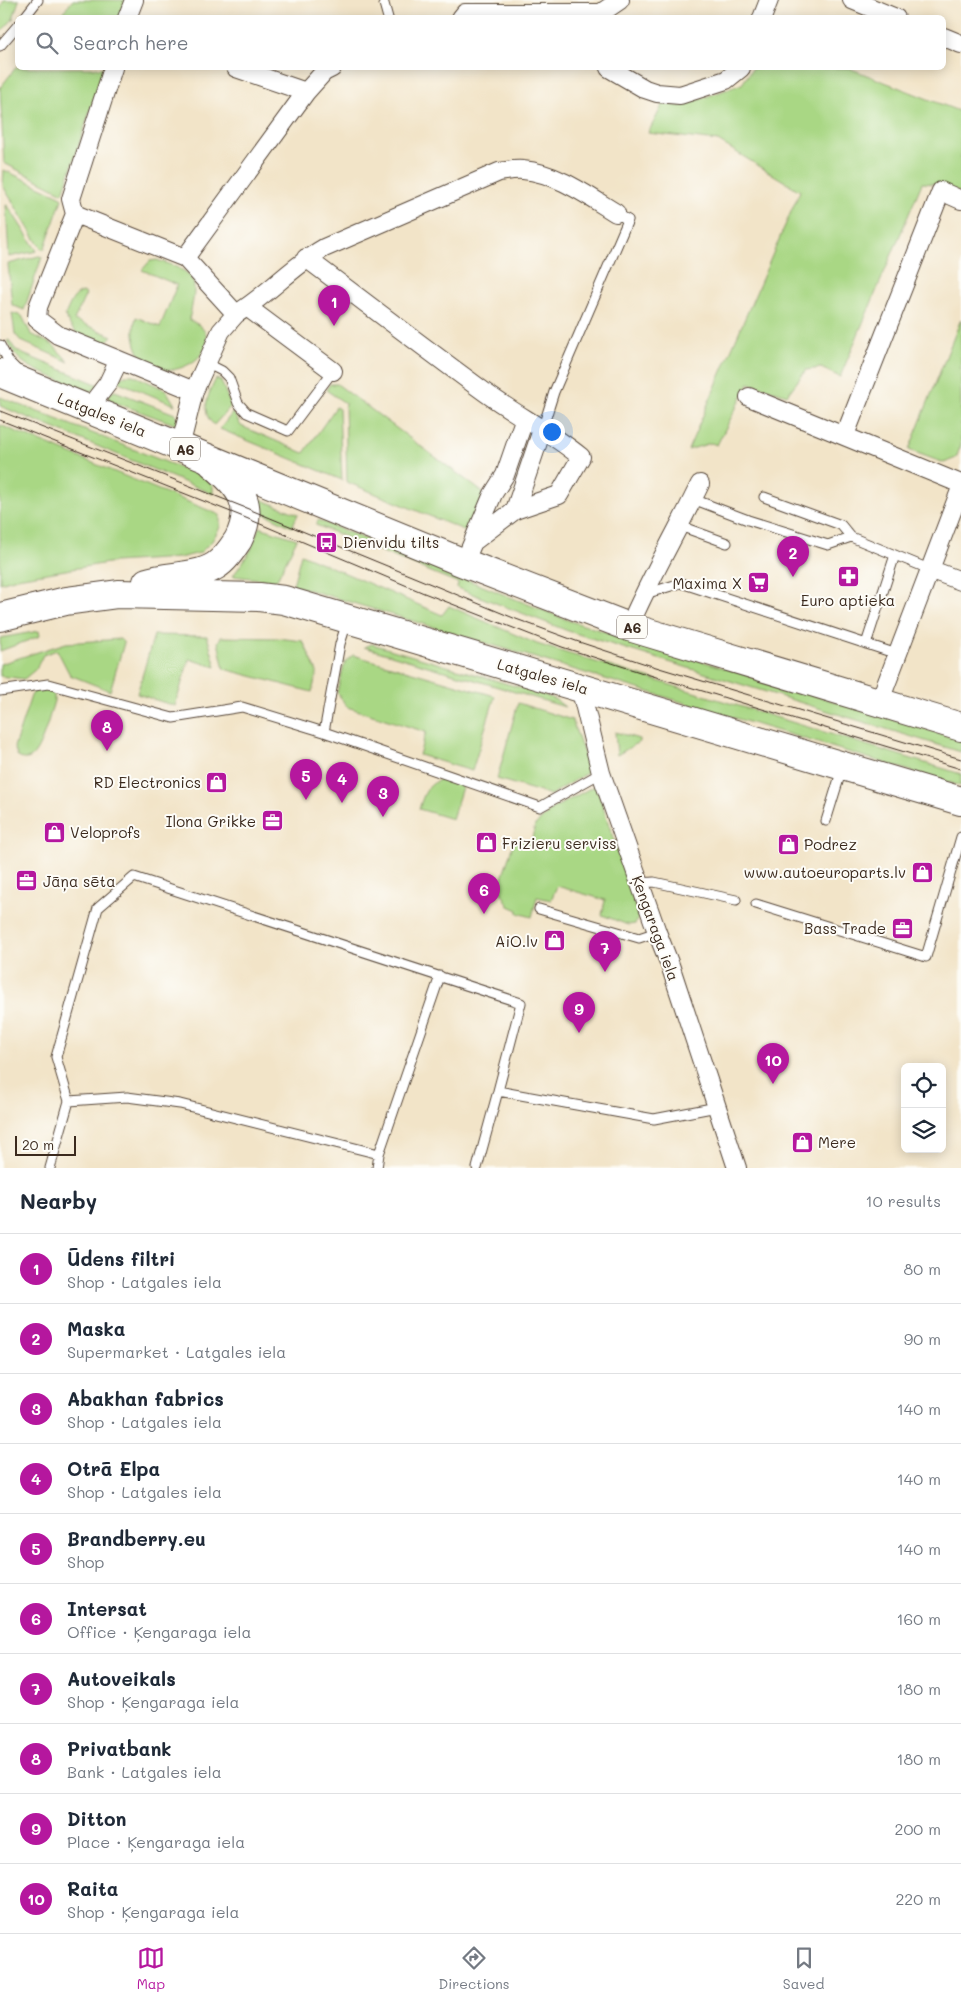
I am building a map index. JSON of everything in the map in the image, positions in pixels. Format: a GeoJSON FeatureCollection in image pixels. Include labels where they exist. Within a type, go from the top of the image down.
{"type":"FeatureCollection","features":[{"type":"Feature","properties":{"kind":"highway","name":"Latgales iela"},"geometry":{"type":"LineString","coordinates":[[0,373],[192,451],[468,552],[629,626],[961,726]]}},
{"type":"Feature","properties":{"kind":"highway","name":"Latgales iela"},"geometry":{"type":"LineString","coordinates":[[118,594],[155,580],[189,575],[215,566],[227,556],[241,533],[246,518],[246,508],[237,486],[231,478],[192,451]]}},
{"type":"Feature","properties":{"kind":"highway","name":"Latgales iela"},"geometry":{"type":"LineString","coordinates":[[0,617],[66,601],[118,594],[260,597],[284,600],[961,801]]}},
{"type":"Feature","properties":{"kind":"street"},"geometry":{"type":"LineString","coordinates":[[129,15],[134,0]]}},
{"type":"Feature","properties":{"kind":"street"},"geometry":{"type":"LineString","coordinates":[[463,15],[465,13],[600,15],[620,0]]}},
{"type":"Feature","properties":{"kind":"street"},"geometry":{"type":"LineString","coordinates":[[763,15],[769,0]]}},
{"type":"Feature","properties":{"kind":"street"},"geometry":{"type":"LineString","coordinates":[[852,0],[888,10]]}},
{"type":"Feature","properties":{"kind":"street"},"geometry":{"type":"LineString","coordinates":[[946,38],[961,44]]}},
{"type":"Feature","properties":{"kind":"street"},"geometry":{"type":"LineString","coordinates":[[112,70],[71,199],[75,214],[38,307],[37,319],[58,335],[194,391]]}},
{"type":"Feature","properties":{"kind":"street"},"geometry":{"type":"LineString","coordinates":[[242,70],[306,92]]}},
{"type":"Feature","properties":{"kind":"street"},"geometry":{"type":"LineString","coordinates":[[185,258],[306,92],[328,70]]}},
{"type":"Feature","properties":{"kind":"street"},"geometry":{"type":"LineString","coordinates":[[612,70],[645,89],[657,93],[680,95],[726,80],[738,70]]}},
{"type":"Feature","properties":{"kind":"street"},"geometry":{"type":"LineString","coordinates":[[192,451],[194,391],[208,364],[221,331],[306,258],[324,248],[499,172],[521,170],[538,172],[561,182],[616,212]]}},
{"type":"Feature","properties":{"kind":"street"},"geometry":{"type":"LineString","coordinates":[[845,435],[940,192],[961,200]]}},
{"type":"Feature","properties":{"kind":"street"},"geometry":{"type":"LineString","coordinates":[[75,214],[185,258],[242,311],[332,371]]}},
{"type":"Feature","properties":{"kind":"street"},"geometry":{"type":"LineString","coordinates":[[306,258],[524,420],[562,441],[581,458],[559,495],[515,510],[468,552]]}},
{"type":"Feature","properties":{"kind":"street"},"geometry":{"type":"LineString","coordinates":[[88,409],[108,383],[119,360]]}},
{"type":"Feature","properties":{"kind":"street"},"geometry":{"type":"LineString","coordinates":[[749,397],[961,484]]}},
{"type":"Feature","properties":{"kind":"street"},"geometry":{"type":"LineString","coordinates":[[468,552],[493,494],[505,475],[524,420]]}},
{"type":"Feature","properties":{"kind":"street"},"geometry":{"type":"LineString","coordinates":[[515,510],[542,430]]}},
{"type":"Feature","properties":{"kind":"street"},"geometry":{"type":"LineString","coordinates":[[879,702],[961,488]]}},
{"type":"Feature","properties":{"kind":"street"},"geometry":{"type":"LineString","coordinates":[[629,626],[696,492]]}},
{"type":"Feature","properties":{"kind":"street"},"geometry":{"type":"LineString","coordinates":[[930,569],[961,581]]}},
{"type":"Feature","properties":{"kind":"street","name":"Ķengaraga iela"},"geometry":{"type":"LineString","coordinates":[[580,687],[601,773],[670,965],[737,1168]]}},
{"type":"Feature","properties":{"kind":"lane"},"geometry":{"type":"LineString","coordinates":[[26,15],[38,0]]}},
{"type":"Feature","properties":{"kind":"lane"},"geometry":{"type":"LineString","coordinates":[[382,0],[387,15]]}},
{"type":"Feature","properties":{"kind":"lane"},"geometry":{"type":"LineString","coordinates":[[0,46],[15,29]]}},
{"type":"Feature","properties":{"kind":"lane"},"geometry":{"type":"LineString","coordinates":[[542,430],[554,392],[628,220],[616,212]]}},
{"type":"Feature","properties":{"kind":"lane"},"geometry":{"type":"LineString","coordinates":[[0,345],[8,362],[35,387]]}},
{"type":"Feature","properties":{"kind":"lane"},"geometry":{"type":"LineString","coordinates":[[208,364],[222,371],[228,378],[238,403],[247,413],[288,431],[332,371]]}},
{"type":"Feature","properties":{"kind":"lane"},"geometry":{"type":"LineString","coordinates":[[696,492],[748,520],[828,545],[851,537]]}},
{"type":"Feature","properties":{"kind":"lane"},"geometry":{"type":"LineString","coordinates":[[764,497],[841,525],[851,537],[930,569]]}},
{"type":"Feature","properties":{"kind":"lane"},"geometry":{"type":"LineString","coordinates":[[680,526],[727,543]]}},
{"type":"Feature","properties":{"kind":"lane"},"geometry":{"type":"LineString","coordinates":[[866,644],[895,555]]}},
{"type":"Feature","properties":{"kind":"lane"},"geometry":{"type":"LineString","coordinates":[[643,595],[681,583],[897,654]]}},
{"type":"Feature","properties":{"kind":"lane"},"geometry":{"type":"LineString","coordinates":[[324,732],[340,644],[348,619]]}},
{"type":"Feature","properties":{"kind":"lane"},"geometry":{"type":"LineString","coordinates":[[0,691],[48,684],[173,718],[242,707],[324,732],[540,807],[601,773]]}},
{"type":"Feature","properties":{"kind":"lane"},"geometry":{"type":"LineString","coordinates":[[826,821],[843,766]]}},
{"type":"Feature","properties":{"kind":"lane"},"geometry":{"type":"LineString","coordinates":[[756,904],[926,958],[961,837]]}},
{"type":"Feature","properties":{"kind":"lane"},"geometry":{"type":"LineString","coordinates":[[50,1168],[69,1101],[56,1056],[98,908],[134,877],[521,1002],[476,1168]]}},
{"type":"Feature","properties":{"kind":"lane"},"geometry":{"type":"LineString","coordinates":[[640,883],[654,882],[736,900]]}},
{"type":"Feature","properties":{"kind":"lane"},"geometry":{"type":"LineString","coordinates":[[539,909],[640,938],[657,932]]}},
{"type":"Feature","properties":{"kind":"lane"},"geometry":{"type":"LineString","coordinates":[[377,1168],[379,1154],[440,976]]}},
{"type":"Feature","properties":{"kind":"lane"},"geometry":{"type":"LineString","coordinates":[[498,1091],[654,1119],[717,1107]]}},
{"type":"Feature","properties":{"kind":"lane"},"geometry":{"type":"LineString","coordinates":[[69,1101],[127,1097],[180,1104],[379,1154]]}},
{"type":"Feature","properties":{"kind":"green space"},"geometry":{"type":"Polygon","coordinates":[[[4,0],[19,0],[13,19],[0,33],[0,9],[4,0]]]}},
{"type":"Feature","properties":{"kind":"green space"},"geometry":{"type":"Polygon","coordinates":[[[73,0],[126,0],[121,15],[60,15],[73,0]]]}},
{"type":"Feature","properties":{"kind":"green space"},"geometry":{"type":"Polygon","coordinates":[[[15,69],[103,70],[63,193],[4,163],[0,88],[15,69]]]}},
{"type":"Feature","properties":{"kind":"green space"},"geometry":{"type":"Polygon","coordinates":[[[752,70],[854,70],[961,112],[961,193],[935,184],[922,183],[840,377],[821,368],[806,370],[787,395],[749,383],[717,445],[711,443],[688,450],[800,191],[718,141],[648,133],[663,104],[681,106],[742,84],[752,70]]]}},
{"type":"Feature","properties":{"kind":"green space"},"geometry":{"type":"Polygon","coordinates":[[[4,170],[60,196],[62,199],[44,250],[38,244],[3,186],[4,170]]]}},
{"type":"Feature","properties":{"kind":"green space"},"geometry":{"type":"Polygon","coordinates":[[[6,205],[8,206],[37,251],[9,257],[6,205]]]}},
{"type":"Feature","properties":{"kind":"green space"},"geometry":{"type":"Polygon","coordinates":[[[39,256],[42,257],[24,310],[12,305],[8,264],[39,256]]]}},
{"type":"Feature","properties":{"kind":"green space"},"geometry":{"type":"Polygon","coordinates":[[[157,260],[181,269],[192,280],[194,295],[189,320],[202,328],[207,339],[205,349],[197,359],[185,366],[172,370],[158,369],[146,362],[137,348],[134,336],[136,317],[160,327],[177,285],[142,270],[150,261],[157,260]]]}},
{"type":"Feature","properties":{"kind":"green space"},"geometry":{"type":"Polygon","coordinates":[[[83,292],[86,294],[74,320],[112,336],[105,343],[85,338],[75,332],[68,322],[65,315],[70,304],[79,293],[83,292]]]}},
{"type":"Feature","properties":{"kind":"green space"},"geometry":{"type":"Polygon","coordinates":[[[12,313],[22,316],[31,334],[53,345],[69,362],[21,341],[15,334],[12,313]]]}},
{"type":"Feature","properties":{"kind":"green space"},"geometry":{"type":"Polygon","coordinates":[[[961,319],[961,445],[956,458],[944,463],[909,450],[961,319]]]}},
{"type":"Feature","properties":{"kind":"green space"},"geometry":{"type":"Polygon","coordinates":[[[9,340],[15,349],[23,354],[99,385],[91,392],[29,366],[18,358],[7,341],[9,340]]]}},
{"type":"Feature","properties":{"kind":"green space"},"geometry":{"type":"Polygon","coordinates":[[[127,375],[133,375],[166,390],[175,405],[119,382],[119,379],[127,375]]]}},
{"type":"Feature","properties":{"kind":"green space"},"geometry":{"type":"Polygon","coordinates":[[[216,379],[221,381],[231,406],[214,425],[209,420],[206,408],[208,396],[216,379]]]}},
{"type":"Feature","properties":{"kind":"green space"},"geometry":{"type":"Polygon","coordinates":[[[330,384],[337,384],[485,494],[466,531],[347,482],[345,403],[326,390],[330,384]]]}},
{"type":"Feature","properties":{"kind":"green space"},"geometry":{"type":"Polygon","coordinates":[[[115,391],[175,414],[177,425],[108,400],[110,393],[115,391]]]}},
{"type":"Feature","properties":{"kind":"green space"},"geometry":{"type":"Polygon","coordinates":[[[0,397],[204,477],[213,486],[213,494],[0,406],[0,397]]]}},
{"type":"Feature","properties":{"kind":"green space"},"geometry":{"type":"Polygon","coordinates":[[[336,407],[339,409],[342,480],[220,429],[233,412],[241,426],[304,453],[336,407]]]}},
{"type":"Feature","properties":{"kind":"green space"},"geometry":{"type":"Polygon","coordinates":[[[0,425],[220,515],[220,527],[212,541],[200,553],[179,558],[114,562],[17,578],[0,583],[0,425]]]}},
{"type":"Feature","properties":{"kind":"green space"},"geometry":{"type":"Polygon","coordinates":[[[260,499],[298,514],[292,527],[261,512],[260,499]]]}},
{"type":"Feature","properties":{"kind":"green space"},"geometry":{"type":"Polygon","coordinates":[[[318,520],[570,621],[961,740],[961,752],[568,631],[457,588],[458,583],[316,525],[318,520]]]}},
{"type":"Feature","properties":{"kind":"green space"},"geometry":{"type":"Polygon","coordinates":[[[259,527],[297,539],[276,581],[233,576],[251,550],[259,527]]]}},
{"type":"Feature","properties":{"kind":"green space"},"geometry":{"type":"Polygon","coordinates":[[[301,554],[442,615],[449,606],[537,644],[961,774],[961,786],[293,585],[301,554]]]}},
{"type":"Feature","properties":{"kind":"green space"},"geometry":{"type":"Polygon","coordinates":[[[39,631],[40,636],[0,651],[0,638],[39,631]]]}},
{"type":"Feature","properties":{"kind":"green space"},"geometry":{"type":"Polygon","coordinates":[[[154,635],[207,636],[216,667],[189,659],[175,706],[137,694],[154,635]]]}},
{"type":"Feature","properties":{"kind":"green space"},"geometry":{"type":"Polygon","coordinates":[[[221,637],[277,638],[303,641],[317,672],[312,692],[224,669],[218,642],[221,637]]]}},
{"type":"Feature","properties":{"kind":"green space"},"geometry":{"type":"Polygon","coordinates":[[[120,639],[124,643],[110,691],[70,675],[57,650],[43,655],[36,669],[24,679],[0,676],[0,664],[66,643],[120,639]]]}},
{"type":"Feature","properties":{"kind":"green space"},"geometry":{"type":"Polygon","coordinates":[[[372,644],[542,694],[556,700],[565,707],[364,647],[372,644]]]}},
{"type":"Feature","properties":{"kind":"green space"},"geometry":{"type":"Polygon","coordinates":[[[353,655],[495,696],[472,771],[419,755],[426,732],[347,707],[337,692],[345,662],[353,655]]]}},
{"type":"Feature","properties":{"kind":"green space"},"geometry":{"type":"Polygon","coordinates":[[[39,688],[47,689],[54,694],[54,701],[38,748],[30,758],[22,759],[18,757],[14,747],[31,696],[39,688]]]}},
{"type":"Feature","properties":{"kind":"green space"},"geometry":{"type":"Polygon","coordinates":[[[518,703],[572,720],[590,771],[551,795],[497,779],[518,703]]]}},
{"type":"Feature","properties":{"kind":"green space"},"geometry":{"type":"Polygon","coordinates":[[[615,732],[639,739],[639,742],[617,755],[615,732]]]}},
{"type":"Feature","properties":{"kind":"green space"},"geometry":{"type":"Polygon","coordinates":[[[442,779],[463,784],[452,819],[419,809],[424,794],[429,787],[442,779]]]}},
{"type":"Feature","properties":{"kind":"green space"},"geometry":{"type":"Polygon","coordinates":[[[596,785],[639,918],[635,924],[628,925],[602,915],[605,900],[557,886],[551,900],[537,897],[532,917],[518,913],[518,910],[509,906],[499,888],[515,838],[531,843],[535,825],[554,808],[596,785]]]}},
{"type":"Feature","properties":{"kind":"tram line"},"geometry":{"type":"LineString","coordinates":[[0,411],[246,508],[516,619],[576,641],[961,759]]}},
{"type":"Feature","properties":{"kind":"tram line"},"geometry":{"type":"LineString","coordinates":[[0,420],[246,518],[424,593],[562,647],[961,769]]}},
{"type":"Feature","properties":{"kind":"place","name":"Ūdens filtri"},"geometry":{"type":"Point","coordinates":[334,326]}},
{"type":"Feature","properties":{"kind":"place","name":"Dienvidu tilts"},"geometry":{"type":"Point","coordinates":[327,542]}},
{"type":"Feature","properties":{"kind":"place","name":"Maska"},"geometry":{"type":"Point","coordinates":[793,577]}},
{"type":"Feature","properties":{"kind":"place","name":"Euro aptieka"},"geometry":{"type":"Point","coordinates":[848,577]}},
{"type":"Feature","properties":{"kind":"place","name":"Maxima X"},"geometry":{"type":"Point","coordinates":[758,583]}},
{"type":"Feature","properties":{"kind":"place","name":"Privatbank"},"geometry":{"type":"Point","coordinates":[107,751]}},
{"type":"Feature","properties":{"kind":"place","name":"RD Electronics"},"geometry":{"type":"Point","coordinates":[217,782]}},
{"type":"Feature","properties":{"kind":"place","name":"Brandberry.eu"},"geometry":{"type":"Point","coordinates":[306,800]}},
{"type":"Feature","properties":{"kind":"place","name":"Otrā Elpa"},"geometry":{"type":"Point","coordinates":[342,803]}},
{"type":"Feature","properties":{"kind":"place","name":"Abakhan fabrics"},"geometry":{"type":"Point","coordinates":[383,817]}},
{"type":"Feature","properties":{"kind":"place","name":"Ilona Grikke"},"geometry":{"type":"Point","coordinates":[272,821]}},
{"type":"Feature","properties":{"kind":"place","name":"Veloprofs"},"geometry":{"type":"Point","coordinates":[54,832]}},
{"type":"Feature","properties":{"kind":"place","name":"Frizieru serviss"},"geometry":{"type":"Point","coordinates":[486,843]}},
{"type":"Feature","properties":{"kind":"place","name":"Podrez"},"geometry":{"type":"Point","coordinates":[788,844]}},
{"type":"Feature","properties":{"kind":"place","name":"www.autoeuroparts.lv"},"geometry":{"type":"Point","coordinates":[922,872]}},
{"type":"Feature","properties":{"kind":"place","name":"Jāņa sēta"},"geometry":{"type":"Point","coordinates":[27,881]}},
{"type":"Feature","properties":{"kind":"place","name":"Intersat"},"geometry":{"type":"Point","coordinates":[484,914]}},
{"type":"Feature","properties":{"kind":"place","name":"Bass Trade"},"geometry":{"type":"Point","coordinates":[902,928]}},
{"type":"Feature","properties":{"kind":"place","name":"AiO.lv"},"geometry":{"type":"Point","coordinates":[554,941]}},
{"type":"Feature","properties":{"kind":"place","name":"Autoveikals"},"geometry":{"type":"Point","coordinates":[605,972]}},
{"type":"Feature","properties":{"kind":"place","name":"Ditton"},"geometry":{"type":"Point","coordinates":[579,1033]}},
{"type":"Feature","properties":{"kind":"place","name":"Raita"},"geometry":{"type":"Point","coordinates":[773,1084]}},
{"type":"Feature","properties":{"kind":"place","name":"Mere"},"geometry":{"type":"Point","coordinates":[802,1142]}}]}
